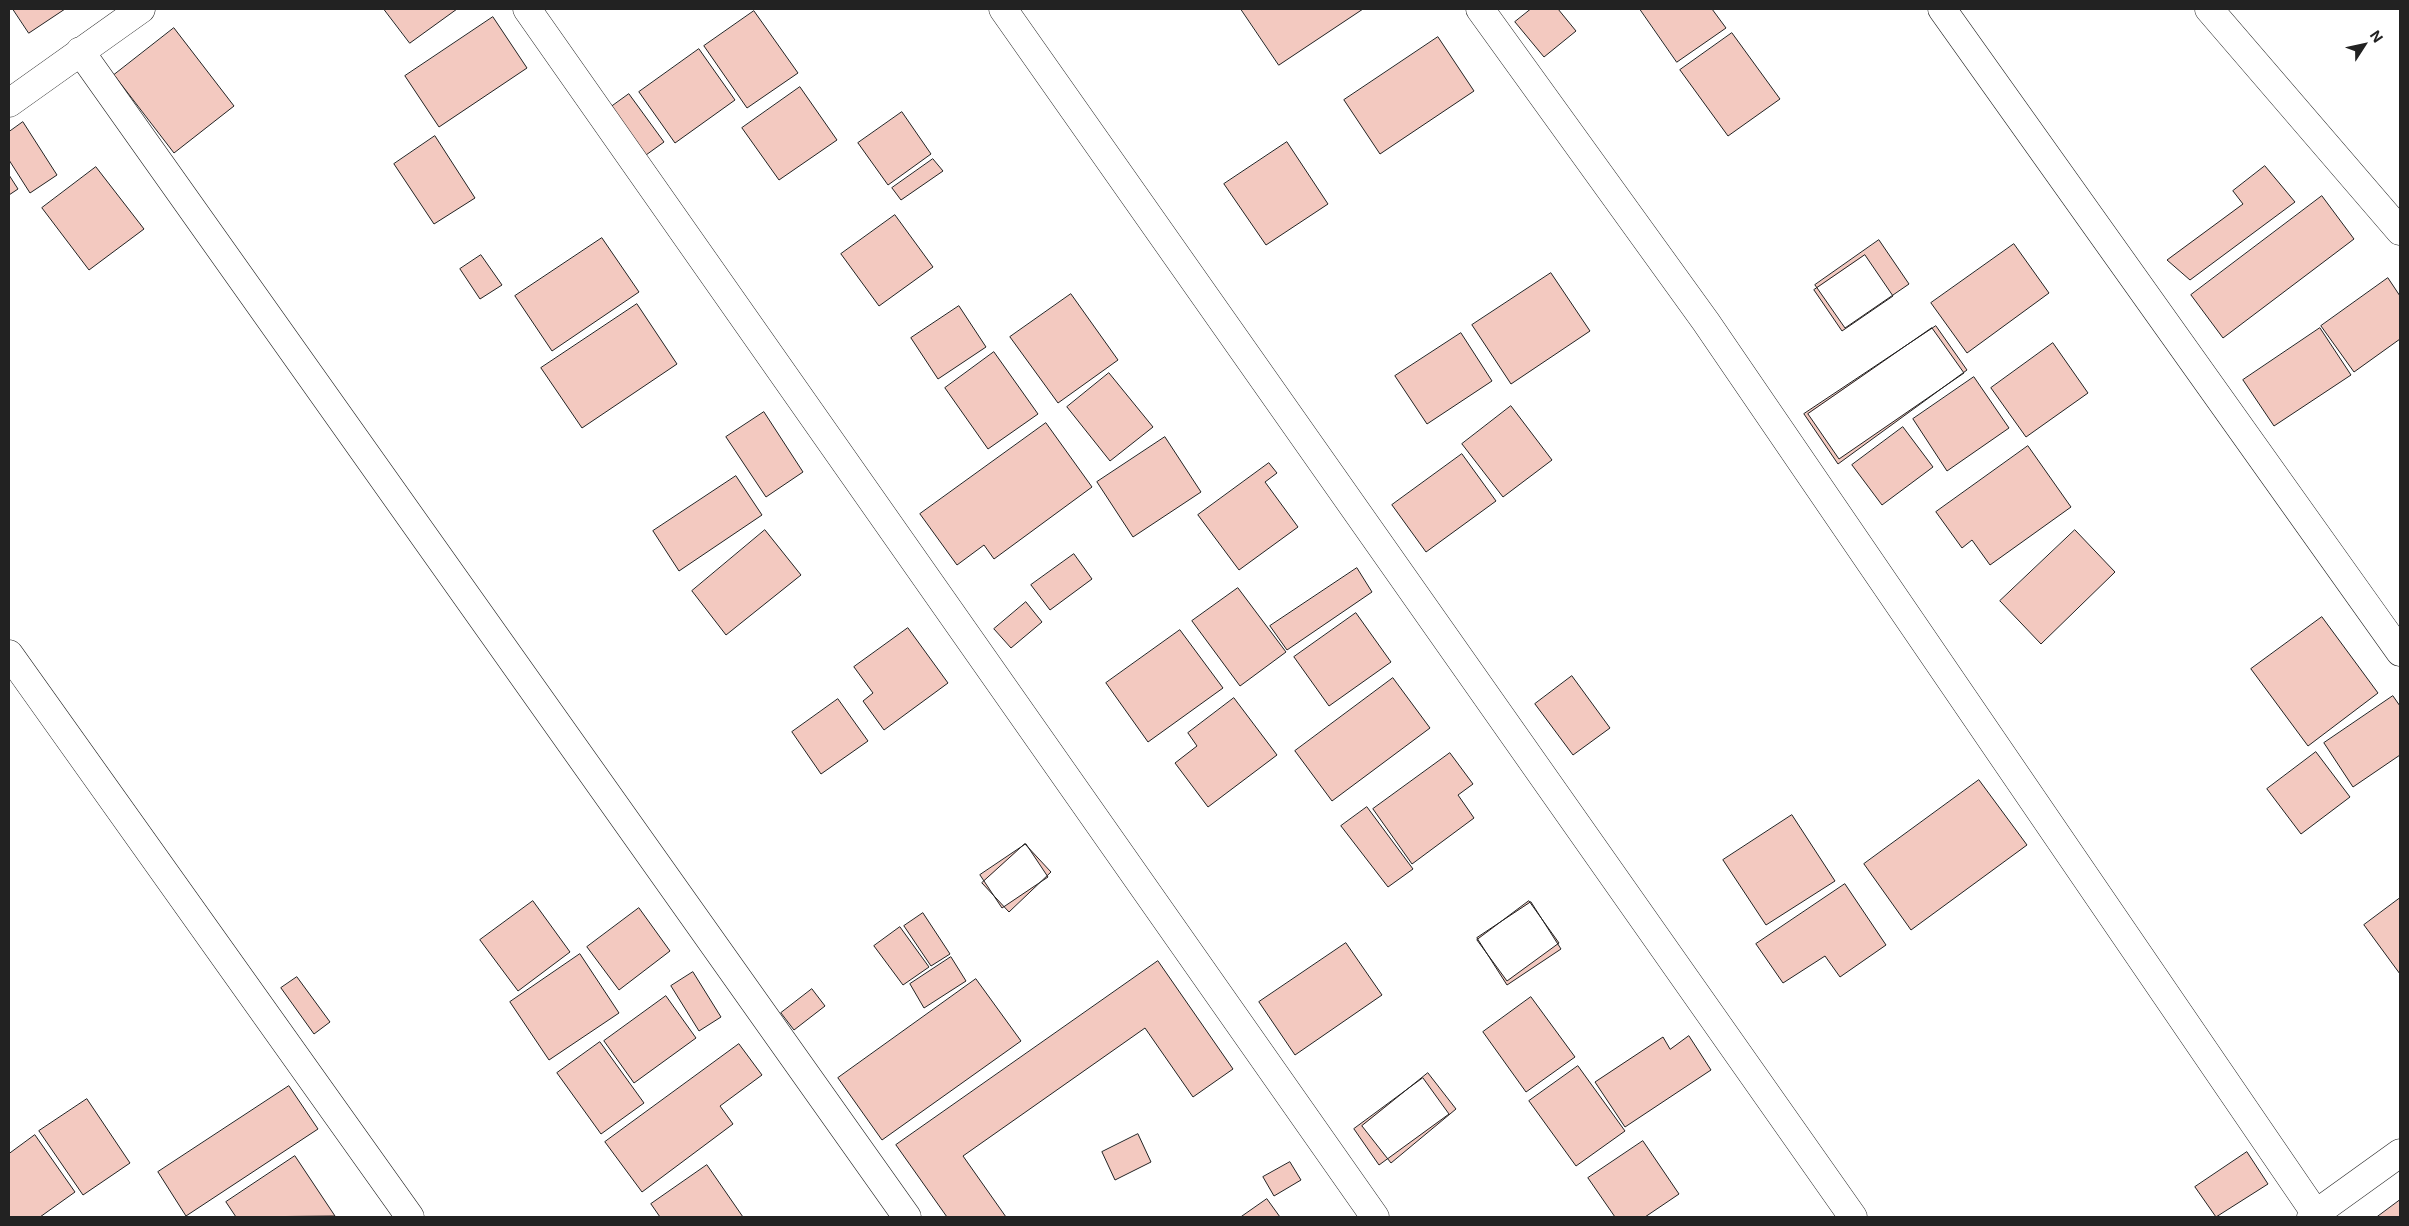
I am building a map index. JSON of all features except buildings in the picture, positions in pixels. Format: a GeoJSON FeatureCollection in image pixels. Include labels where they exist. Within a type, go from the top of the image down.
{"type":"FeatureCollection","features":[{"type":"Feature","properties":{"kind":"street"},"geometry":{"type":"LineString","coordinates":[[9,103],[141,9]]}},
{"type":"Feature","properties":{"kind":"street"},"geometry":{"type":"LineString","coordinates":[[527,9],[1375,1217]]}},
{"type":"Feature","properties":{"kind":"street"},"geometry":{"type":"LineString","coordinates":[[1003,9],[1853,1217]]}},
{"type":"Feature","properties":{"kind":"street"},"geometry":{"type":"LineString","coordinates":[[1480,9],[1706,322],[2315,1216],[2400,1153]]}},
{"type":"Feature","properties":{"kind":"street"},"geometry":{"type":"LineString","coordinates":[[1942,9],[2400,652]]}},
{"type":"Feature","properties":{"kind":"street"},"geometry":{"type":"LineString","coordinates":[[2209,9],[2400,230]]}},
{"type":"Feature","properties":{"kind":"street"},"geometry":{"type":"LineString","coordinates":[[80,51],[907,1217]]}},
{"type":"Feature","properties":{"kind":"street"},"geometry":{"type":"LineString","coordinates":[[9,654],[410,1217]]}}]}
